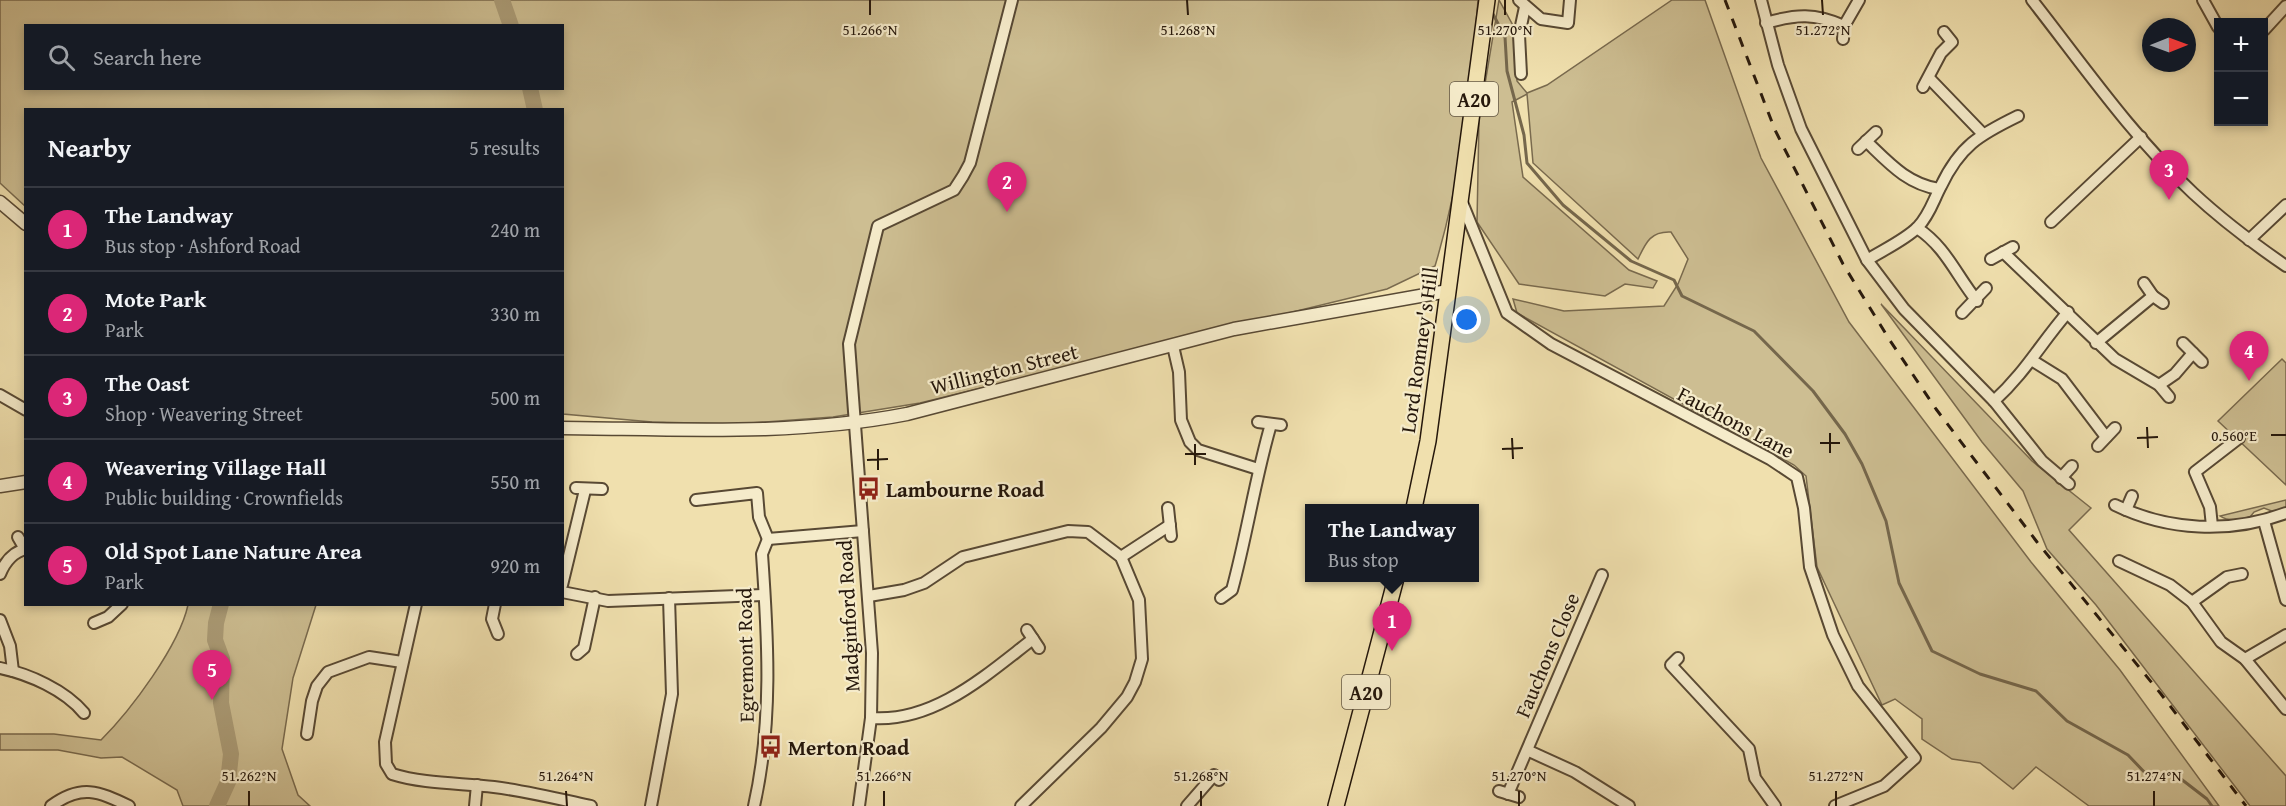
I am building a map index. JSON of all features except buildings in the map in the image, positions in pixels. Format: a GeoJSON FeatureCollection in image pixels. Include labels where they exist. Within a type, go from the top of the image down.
{"type":"FeatureCollection","features":[{"type":"Feature","properties":{"kind":"main road","name":"A20"},"geometry":{"type":"LineString","coordinates":[[1460,197],[1487,0]]}},
{"type":"Feature","properties":{"kind":"main road","name":"Lord Romney's Hill"},"geometry":{"type":"LineString","coordinates":[[1415,504],[1428,441],[1460,197]]}},
{"type":"Feature","properties":{"kind":"main road","name":"A20"},"geometry":{"type":"LineString","coordinates":[[1336,806],[1395,582]]}},
{"type":"Feature","properties":{"kind":"street","name":"Madginford Road"},"geometry":{"type":"LineString","coordinates":[[859,806],[871,718],[869,596],[849,344],[878,226],[954,190],[970,163],[1012,0]]}},
{"type":"Feature","properties":{"kind":"street"},"geometry":{"type":"LineString","coordinates":[[1522,4],[1541,20],[1568,23],[1570,0]]}},
{"type":"Feature","properties":{"kind":"street"},"geometry":{"type":"LineString","coordinates":[[1761,0],[1766,23],[1801,129],[1867,260],[1904,309],[1994,401],[2042,461],[2065,481],[2072,466]]}},
{"type":"Feature","properties":{"kind":"street"},"geometry":{"type":"LineString","coordinates":[[1843,39],[1844,26],[1859,0]]}},
{"type":"Feature","properties":{"kind":"street"},"geometry":{"type":"LineString","coordinates":[[2032,0],[2141,137],[2192,193],[2249,240],[2286,266]]}},
{"type":"Feature","properties":{"kind":"street"},"geometry":{"type":"LineString","coordinates":[[2203,0],[2214,20]]}},
{"type":"Feature","properties":{"kind":"street"},"geometry":{"type":"LineString","coordinates":[[1521,74],[1519,35],[1522,4]]}},
{"type":"Feature","properties":{"kind":"street"},"geometry":{"type":"LineString","coordinates":[[2268,24],[2280,8]]}},
{"type":"Feature","properties":{"kind":"street"},"geometry":{"type":"LineString","coordinates":[[1766,23],[1792,15],[1811,14],[1844,26]]}},
{"type":"Feature","properties":{"kind":"street"},"geometry":{"type":"LineString","coordinates":[[1944,32],[1952,42],[1941,53],[1926,82],[1982,134]]}},
{"type":"Feature","properties":{"kind":"street"},"geometry":{"type":"LineString","coordinates":[[1867,260],[1917,228],[1931,211],[1953,162],[1982,134],[2013,122]]}},
{"type":"Feature","properties":{"kind":"street"},"geometry":{"type":"LineString","coordinates":[[1875,132],[1862,145],[1908,180],[1939,189]]}},
{"type":"Feature","properties":{"kind":"street"},"geometry":{"type":"LineString","coordinates":[[2051,222],[2141,137]]}},
{"type":"Feature","properties":{"kind":"street","name":"Fauchons Lane"},"geometry":{"type":"LineString","coordinates":[[1460,197],[1507,313],[1551,344],[1770,459],[1797,477],[1804,508],[1810,567],[1833,635],[1858,686],[1915,758],[1884,786],[1837,806]]}},
{"type":"Feature","properties":{"kind":"street"},"geometry":{"type":"LineString","coordinates":[[0,202],[24,222]]}},
{"type":"Feature","properties":{"kind":"street"},"geometry":{"type":"LineString","coordinates":[[2249,240],[2286,205]]}},
{"type":"Feature","properties":{"kind":"street"},"geometry":{"type":"LineString","coordinates":[[1917,228],[1947,254],[1960,280],[1977,301]]}},
{"type":"Feature","properties":{"kind":"street"},"geometry":{"type":"LineString","coordinates":[[1991,259],[2008,249],[2023,274],[2068,312],[2096,343],[2115,359],[2159,385],[2169,397]]}},
{"type":"Feature","properties":{"kind":"street"},"geometry":{"type":"LineString","coordinates":[[2144,283],[2153,296],[2163,303]]}},
{"type":"Feature","properties":{"kind":"street"},"geometry":{"type":"LineString","coordinates":[[1962,313],[1977,301],[1986,288]]}},
{"type":"Feature","properties":{"kind":"street","name":"Willington Street"},"geometry":{"type":"LineString","coordinates":[[564,428],[750,430],[855,424],[908,414],[1252,325],[1448,291]]}},
{"type":"Feature","properties":{"kind":"street"},"geometry":{"type":"LineString","coordinates":[[2096,343],[2153,296]]}},
{"type":"Feature","properties":{"kind":"street"},"geometry":{"type":"LineString","coordinates":[[1994,401],[2032,361],[2043,342],[2068,312]]}},
{"type":"Feature","properties":{"kind":"street"},"geometry":{"type":"LineString","coordinates":[[2183,343],[2202,362]]}},
{"type":"Feature","properties":{"kind":"street"},"geometry":{"type":"LineString","coordinates":[[1173,346],[1179,372],[1181,420],[1190,442],[1198,450],[1258,469]]}},
{"type":"Feature","properties":{"kind":"street"},"geometry":{"type":"LineString","coordinates":[[2159,385],[2175,374],[2193,353]]}},
{"type":"Feature","properties":{"kind":"street"},"geometry":{"type":"LineString","coordinates":[[2032,361],[2062,378],[2106,437]]}},
{"type":"Feature","properties":{"kind":"street"},"geometry":{"type":"LineString","coordinates":[[0,395],[24,409]]}},
{"type":"Feature","properties":{"kind":"street"},"geometry":{"type":"LineString","coordinates":[[1221,598],[1232,590],[1245,544],[1258,469],[1276,425],[1258,422]]}},
{"type":"Feature","properties":{"kind":"street"},"geometry":{"type":"LineString","coordinates":[[2097,446],[2115,428]]}},
{"type":"Feature","properties":{"kind":"street"},"geometry":{"type":"LineString","coordinates":[[2212,526],[2210,507],[2195,472],[2239,438]]}},
{"type":"Feature","properties":{"kind":"street"},"geometry":{"type":"LineString","coordinates":[[0,486],[24,482]]}},
{"type":"Feature","properties":{"kind":"street"},"geometry":{"type":"LineString","coordinates":[[564,574],[580,489],[602,489]]}},
{"type":"Feature","properties":{"kind":"street"},"geometry":{"type":"LineString","coordinates":[[696,500],[758,493],[759,517],[768,539],[863,531]]}},
{"type":"Feature","properties":{"kind":"street"},"geometry":{"type":"LineString","coordinates":[[2126,510],[2132,496]]}},
{"type":"Feature","properties":{"kind":"street"},"geometry":{"type":"LineString","coordinates":[[2115,505],[2149,519],[2183,527],[2264,521],[2286,513]]}},
{"type":"Feature","properties":{"kind":"street"},"geometry":{"type":"LineString","coordinates":[[1121,557],[1170,531],[1168,508]]}},
{"type":"Feature","properties":{"kind":"street"},"geometry":{"type":"LineString","coordinates":[[2264,521],[2286,600]]}},
{"type":"Feature","properties":{"kind":"street"},"geometry":{"type":"LineString","coordinates":[[869,596],[924,584],[963,556],[1068,531],[1088,532],[1121,557],[1139,600],[1142,659],[1135,682],[1127,697],[1101,728],[1021,806]]}},
{"type":"Feature","properties":{"kind":"street"},"geometry":{"type":"LineString","coordinates":[[18,537],[24,547]]}},
{"type":"Feature","properties":{"kind":"street","name":"Egremont Road"},"geometry":{"type":"LineString","coordinates":[[754,806],[764,747],[768,705],[767,628],[763,596],[762,554],[768,539]]}},
{"type":"Feature","properties":{"kind":"street"},"geometry":{"type":"LineString","coordinates":[[0,574],[6,561],[19,550],[24,549]]}},
{"type":"Feature","properties":{"kind":"street"},"geometry":{"type":"LineString","coordinates":[[2119,561],[2145,579],[2170,585],[2192,602],[2221,642],[2245,658],[2286,709]]}},
{"type":"Feature","properties":{"kind":"street"},"geometry":{"type":"LineString","coordinates":[[2192,602],[2227,578],[2242,574]]}},
{"type":"Feature","properties":{"kind":"street","name":"Fauchons Close"},"geometry":{"type":"LineString","coordinates":[[1509,794],[1603,575]]}},
{"type":"Feature","properties":{"kind":"street"},"geometry":{"type":"LineString","coordinates":[[564,592],[608,601],[763,596]]}},
{"type":"Feature","properties":{"kind":"street"},"geometry":{"type":"LineString","coordinates":[[577,654],[584,648],[595,597]]}},
{"type":"Feature","properties":{"kind":"street"},"geometry":{"type":"LineString","coordinates":[[651,806],[672,694],[669,598]]}},
{"type":"Feature","properties":{"kind":"street"},"geometry":{"type":"LineString","coordinates":[[94,623],[108,617],[120,606]]}},
{"type":"Feature","properties":{"kind":"street"},"geometry":{"type":"LineString","coordinates":[[416,606],[385,742],[386,764],[392,774],[411,780],[518,791],[591,806]]}},
{"type":"Feature","properties":{"kind":"street"},"geometry":{"type":"LineString","coordinates":[[495,606],[492,619],[498,634]]}},
{"type":"Feature","properties":{"kind":"street"},"geometry":{"type":"LineString","coordinates":[[108,617],[114,629]]}},
{"type":"Feature","properties":{"kind":"street"},"geometry":{"type":"LineString","coordinates":[[0,620],[10,646],[13,671]]}},
{"type":"Feature","properties":{"kind":"street"},"geometry":{"type":"LineString","coordinates":[[2245,658],[2286,635]]}},
{"type":"Feature","properties":{"kind":"street"},"geometry":{"type":"LineString","coordinates":[[871,718],[890,719],[918,713],[952,697],[984,678],[1033,639]]}},
{"type":"Feature","properties":{"kind":"street"},"geometry":{"type":"LineString","coordinates":[[307,734],[312,701],[317,686],[328,672],[369,657],[402,662]]}},
{"type":"Feature","properties":{"kind":"street"},"geometry":{"type":"LineString","coordinates":[[1678,658],[1671,665],[1749,749],[1755,778],[1775,806]]}},
{"type":"Feature","properties":{"kind":"street"},"geometry":{"type":"LineString","coordinates":[[0,668],[70,691],[84,713]]}},
{"type":"Feature","properties":{"kind":"street","name":"Fauchons Close"},"geometry":{"type":"LineString","coordinates":[[1528,751],[1575,772],[1629,806]]}},
{"type":"Feature","properties":{"kind":"street"},"geometry":{"type":"LineString","coordinates":[[1187,806],[1217,777]]}},
{"type":"Feature","properties":{"kind":"street"},"geometry":{"type":"LineString","coordinates":[[475,806],[477,785]]}},
{"type":"Feature","properties":{"kind":"street"},"geometry":{"type":"LineString","coordinates":[[51,806],[64,796],[84,791],[102,793],[129,806]]}},
{"type":"Feature","properties":{"kind":"shaded area"},"geometry":{"type":"Polygon","coordinates":[[[0,0],[1478,0],[1464,134],[1452,201],[1435,266],[1387,289],[920,403],[833,417],[737,424],[652,422],[564,414],[564,108],[24,108],[24,205],[0,183],[0,0]]]}},
{"type":"Feature","properties":{"kind":"shaded area"},"geometry":{"type":"Polygon","coordinates":[[[1499,0],[1515,29],[1517,81],[1527,93],[1547,85],[1672,0],[1705,0],[1761,158],[1849,322],[2031,562],[2120,670],[2219,806],[2089,806],[2036,767],[2013,789],[1980,763],[1952,759],[1922,739],[1922,719],[1895,699],[1882,705],[1817,567],[1806,476],[1794,465],[1517,313],[1513,299],[1564,311],[1664,306],[1678,284],[1688,259],[1671,232],[1664,232],[1650,239],[1638,259],[1533,163],[1527,94],[1512,102],[1523,177],[1629,270],[1657,281],[1653,288],[1625,284],[1605,296],[1519,284],[1477,222],[1479,120],[1499,0]]]}},
{"type":"Feature","properties":{"kind":"shaded area"},"geometry":{"type":"Polygon","coordinates":[[[1881,304],[2032,461],[2091,508],[2069,530],[2286,776],[2286,806],[2250,806],[2096,605],[2047,549],[2023,491],[1982,442],[1881,304]]]}},
{"type":"Feature","properties":{"kind":"shaded area"},"geometry":{"type":"Polygon","coordinates":[[[2282,359],[2286,363],[2286,485],[2218,421],[2282,359]]]}},
{"type":"Feature","properties":{"kind":"shaded area"},"geometry":{"type":"Polygon","coordinates":[[[2286,500],[2286,509],[2274,512],[2264,508],[2254,512],[2250,517],[2235,520],[2220,516],[2286,500]]]}},
{"type":"Feature","properties":{"kind":"shaded area"},"geometry":{"type":"Polygon","coordinates":[[[188,606],[316,606],[293,678],[282,749],[298,795],[310,806],[183,806],[177,790],[122,757],[101,758],[58,750],[0,750],[0,734],[54,734],[101,740],[126,712],[152,677],[183,621],[188,606]]]}},
{"type":"Feature","properties":{"kind":"waterway"},"geometry":{"type":"LineString","coordinates":[[502,0],[510,24]]}},
{"type":"Feature","properties":{"kind":"waterway"},"geometry":{"type":"LineString","coordinates":[[1493,14],[1505,37],[1507,71],[1524,135],[1527,163],[1563,205],[1631,261],[1674,280],[1682,296],[1754,331],[1813,391],[1845,434],[1862,464],[1886,521],[1899,583],[1932,651],[1980,674],[2036,691],[2067,721],[2128,755],[2149,777],[2172,772],[2207,799],[2212,806]]}},
{"type":"Feature","properties":{"kind":"waterway"},"geometry":{"type":"LineString","coordinates":[[530,90],[535,108]]}},
{"type":"Feature","properties":{"kind":"waterway"},"geometry":{"type":"LineString","coordinates":[[217,806],[228,782],[231,754],[221,703],[222,659],[215,640],[220,606]]}},
{"type":"Feature","properties":{"kind":"railway"},"geometry":{"type":"LineString","coordinates":[[1725,0],[1775,130],[1843,264],[1889,339],[1936,409],[2037,542],[2161,694],[2246,806]]}},
{"type":"Feature","properties":{"kind":"place","name":"The Oast"},"geometry":{"type":"Point","coordinates":[2169,200]}},
{"type":"Feature","properties":{"kind":"place","name":"Mote Park"},"geometry":{"type":"Point","coordinates":[1007,212]}},
{"type":"Feature","properties":{"kind":"place","name":"Weavering Village Hall"},"geometry":{"type":"Point","coordinates":[2249,381]}},
{"type":"Feature","properties":{"kind":"place","name":"Lambourne Road"},"geometry":{"type":"Point","coordinates":[868,489]}},
{"type":"Feature","properties":{"kind":"place","name":"The Landway"},"geometry":{"type":"Point","coordinates":[1392,651]}},
{"type":"Feature","properties":{"kind":"place","name":"Old Spot Lane Nature Area"},"geometry":{"type":"Point","coordinates":[212,700]}},
{"type":"Feature","properties":{"kind":"place","name":"Merton Road"},"geometry":{"type":"Point","coordinates":[770,747]}}]}
